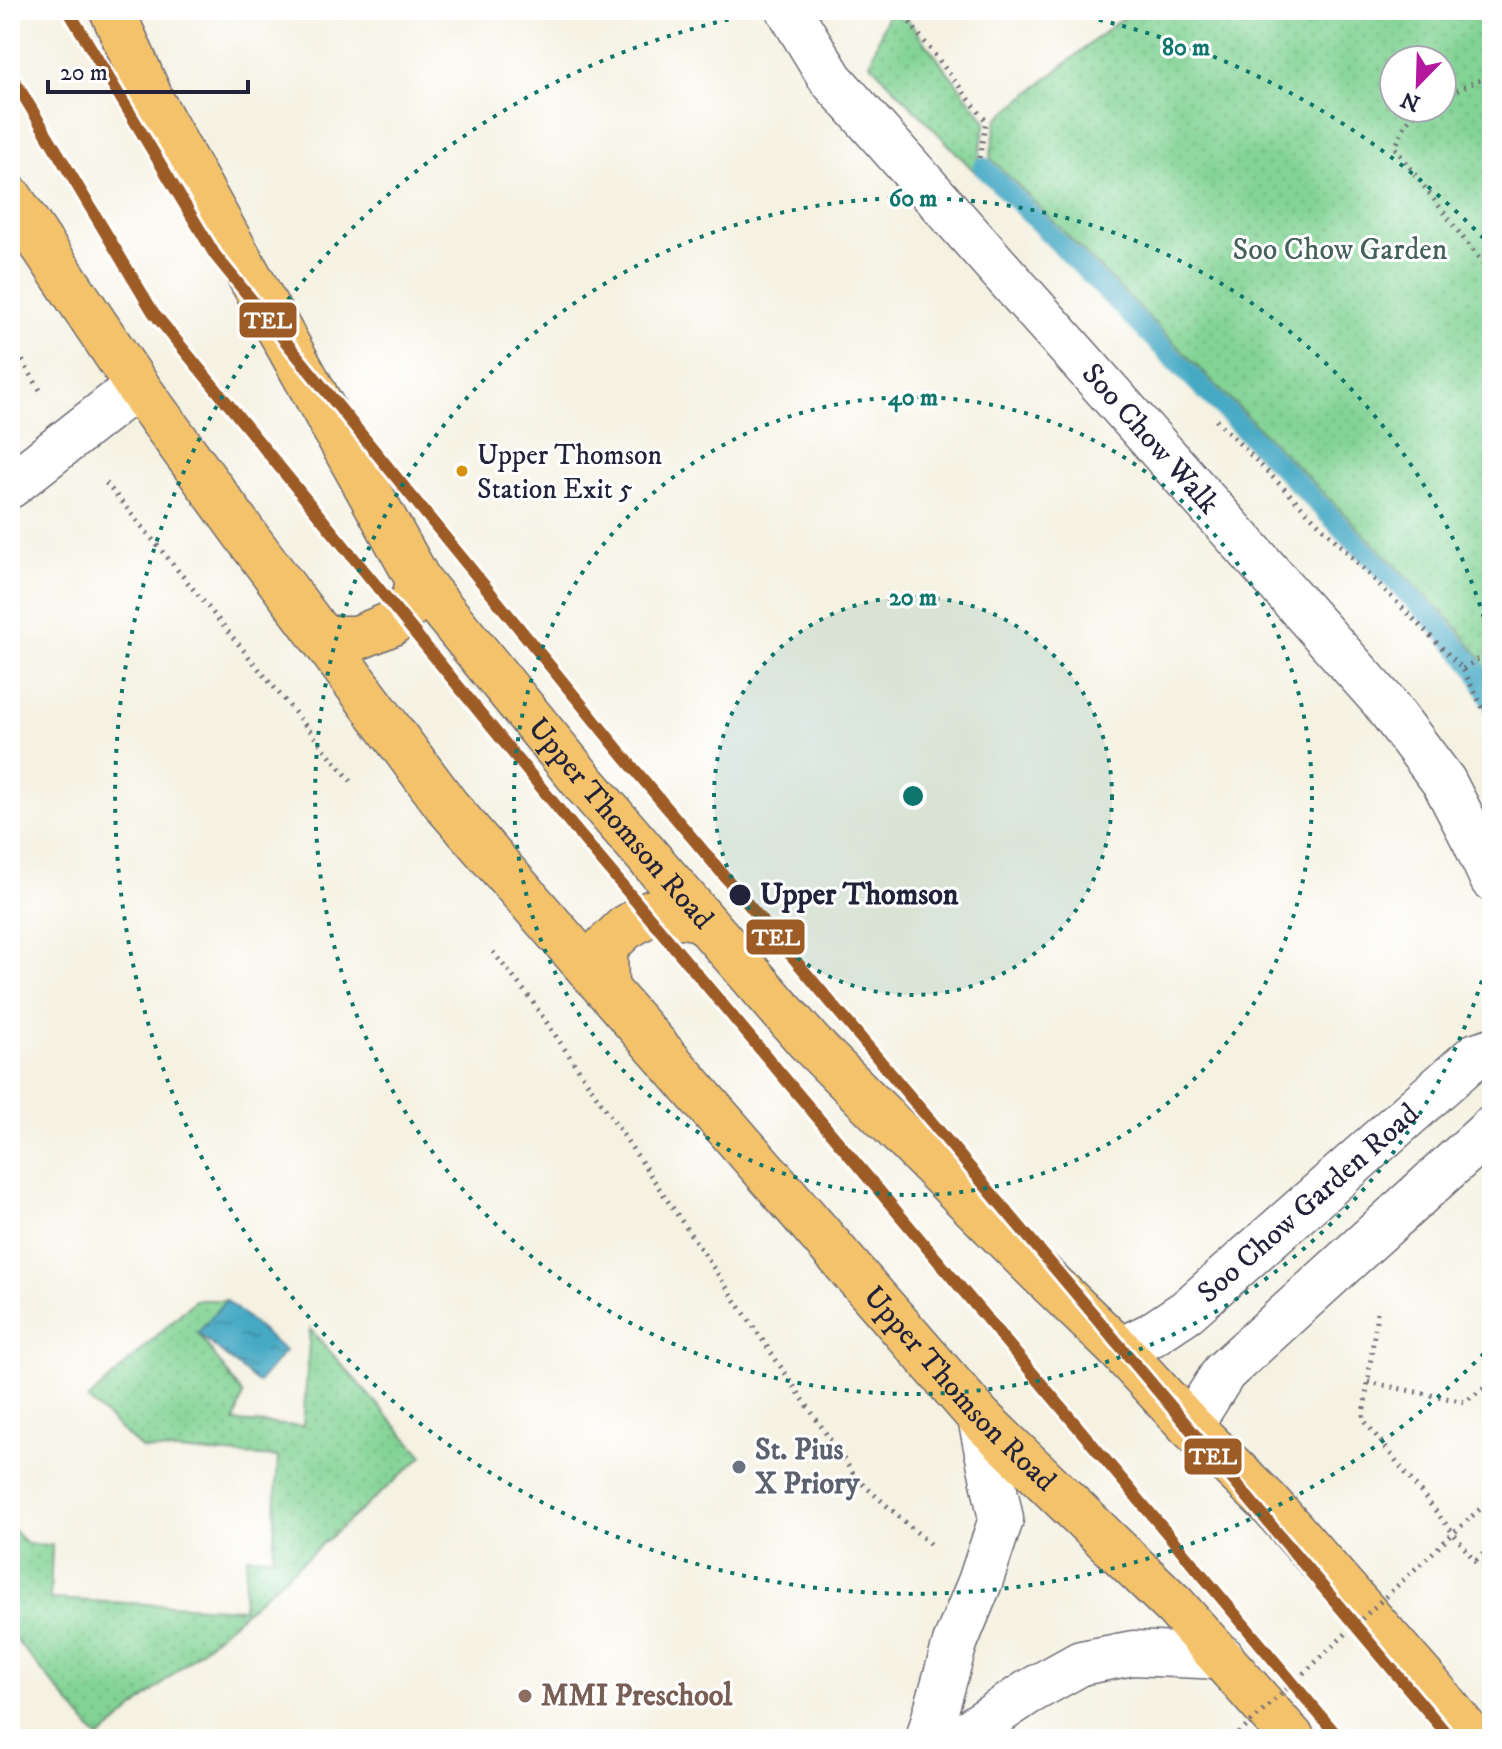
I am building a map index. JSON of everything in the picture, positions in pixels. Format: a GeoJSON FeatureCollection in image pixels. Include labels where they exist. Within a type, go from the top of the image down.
{"type":"FeatureCollection","features":[{"type":"Feature","properties":{"kind":"main road","name":"Upper Thomson Road"},"geometry":{"type":"LineString","coordinates":[[112,10],[153,103],[419,581],[585,784],[809,1042],[1120,1350],[1190,1426],[1268,1502],[1473,1739]]}},
{"type":"Feature","properties":{"kind":"main road","name":"Upper Thomson Road"},"geometry":{"type":"LineString","coordinates":[[10,197],[137,386],[447,806],[980,1418],[1175,1606],[1293,1739]]}},
{"type":"Feature","properties":{"kind":"main road"},"geometry":{"type":"LineString","coordinates":[[322,638],[357,638],[391,624],[412,603],[419,581]]}},
{"type":"Feature","properties":{"kind":"main road"},"geometry":{"type":"LineString","coordinates":[[606,988],[605,947],[625,928],[652,912],[702,919]]}},
{"type":"Feature","properties":{"kind":"street","name":"Soo Chow Walk"},"geometry":{"type":"LineString","coordinates":[[789,10],[831,79],[1383,701],[1444,782],[1492,879]]}},
{"type":"Feature","properties":{"kind":"street"},"geometry":{"type":"LineString","coordinates":[[10,486],[137,386]]}},
{"type":"Feature","properties":{"kind":"street","name":"Soo Chow Garden Road"},"geometry":{"type":"LineString","coordinates":[[1120,1350],[1151,1335],[1187,1311],[1476,1055],[1492,1050]]}},
{"type":"Feature","properties":{"kind":"street"},"geometry":{"type":"LineString","coordinates":[[1190,1426],[1224,1372],[1492,1128]]}},
{"type":"Feature","properties":{"kind":"street"},"geometry":{"type":"LineString","coordinates":[[928,1739],[955,1643],[1001,1519],[980,1418]]}},
{"type":"Feature","properties":{"kind":"street"},"geometry":{"type":"LineString","coordinates":[[958,1739],[1027,1693],[1081,1663],[1133,1653],[1222,1657]]}},
{"type":"Feature","properties":{"kind":"path"},"geometry":{"type":"LineString","coordinates":[[900,10],[986,121],[976,173]]}},
{"type":"Feature","properties":{"kind":"path"},"geometry":{"type":"LineString","coordinates":[[1458,90],[1492,74]]}},
{"type":"Feature","properties":{"kind":"path"},"geometry":{"type":"LineString","coordinates":[[1406,124],[1395,148],[1492,276]]}},
{"type":"Feature","properties":{"kind":"path"},"geometry":{"type":"LineString","coordinates":[[10,340],[70,439],[360,791]]}},
{"type":"Feature","properties":{"kind":"path"},"geometry":{"type":"LineString","coordinates":[[1214,418],[1464,669],[1492,726]]}},
{"type":"Feature","properties":{"kind":"path"},"geometry":{"type":"LineString","coordinates":[[1464,669],[1492,650]]}},
{"type":"Feature","properties":{"kind":"path"},"geometry":{"type":"LineString","coordinates":[[490,950],[530,998],[857,1479],[934,1548]]}},
{"type":"Feature","properties":{"kind":"path"},"geometry":{"type":"LineString","coordinates":[[1378,1305],[1363,1419],[1475,1561],[1492,1567]]}},
{"type":"Feature","properties":{"kind":"path"},"geometry":{"type":"LineString","coordinates":[[1368,1382],[1465,1402],[1492,1382]]}},
{"type":"Feature","properties":{"kind":"path"},"geometry":{"type":"LineString","coordinates":[[1233,1739],[1492,1499]]}},
{"type":"Feature","properties":{"kind":"path"},"geometry":{"type":"LineString","coordinates":[[1475,1561],[1492,1547]]}},
{"type":"Feature","properties":{"kind":"green space"},"geometry":{"type":"Polygon","coordinates":[[[889,10],[900,10],[986,121],[976,173],[870,63],[889,10]]]}},
{"type":"Feature","properties":{"kind":"green space","name":"Soo Chow Garden"},"geometry":{"type":"Polygon","coordinates":[[[1132,10],[1492,10],[1492,682],[1481,658],[1455,626],[990,158],[997,119],[1132,10]]]}},
{"type":"Feature","properties":{"kind":"green space"},"geometry":{"type":"Polygon","coordinates":[[[195,1300],[226,1300],[198,1333],[243,1395],[234,1422],[303,1426],[310,1329],[423,1456],[99,1739],[10,1633],[10,1527],[27,1544],[52,1545],[50,1599],[243,1609],[247,1556],[273,1557],[278,1457],[142,1449],[88,1400],[195,1300]]]}},
{"type":"Feature","properties":{"kind":"water"},"geometry":{"type":"Polygon","coordinates":[[[226,1300],[285,1351],[258,1383],[198,1333],[226,1300]]]}},
{"type":"Feature","properties":{"kind":"waterway"},"geometry":{"type":"LineString","coordinates":[[983,167],[1443,630],[1476,669],[1492,703]]}},
{"type":"Feature","properties":{"kind":"transit line","name":"TEL"},"geometry":{"type":"LineString","coordinates":[[68,10],[215,255],[625,758],[1451,1739]]}},
{"type":"Feature","properties":{"kind":"transit line","name":"TEL"},"geometry":{"type":"LineString","coordinates":[[10,73],[153,312],[570,823],[1340,1739]]}},
{"type":"Feature","properties":{"kind":"place","name":"Upper Thomson Station Exit 5"},"geometry":{"type":"Point","coordinates":[462,471]}},
{"type":"Feature","properties":{"kind":"place","name":"Upper Thomson"},"geometry":{"type":"Point","coordinates":[740,895]}},
{"type":"Feature","properties":{"kind":"place","name":"St. Pius X Priory"},"geometry":{"type":"Point","coordinates":[739,1467]}},
{"type":"Feature","properties":{"kind":"place","name":"MMI Preschool"},"geometry":{"type":"Point","coordinates":[525,1696]}}]}
